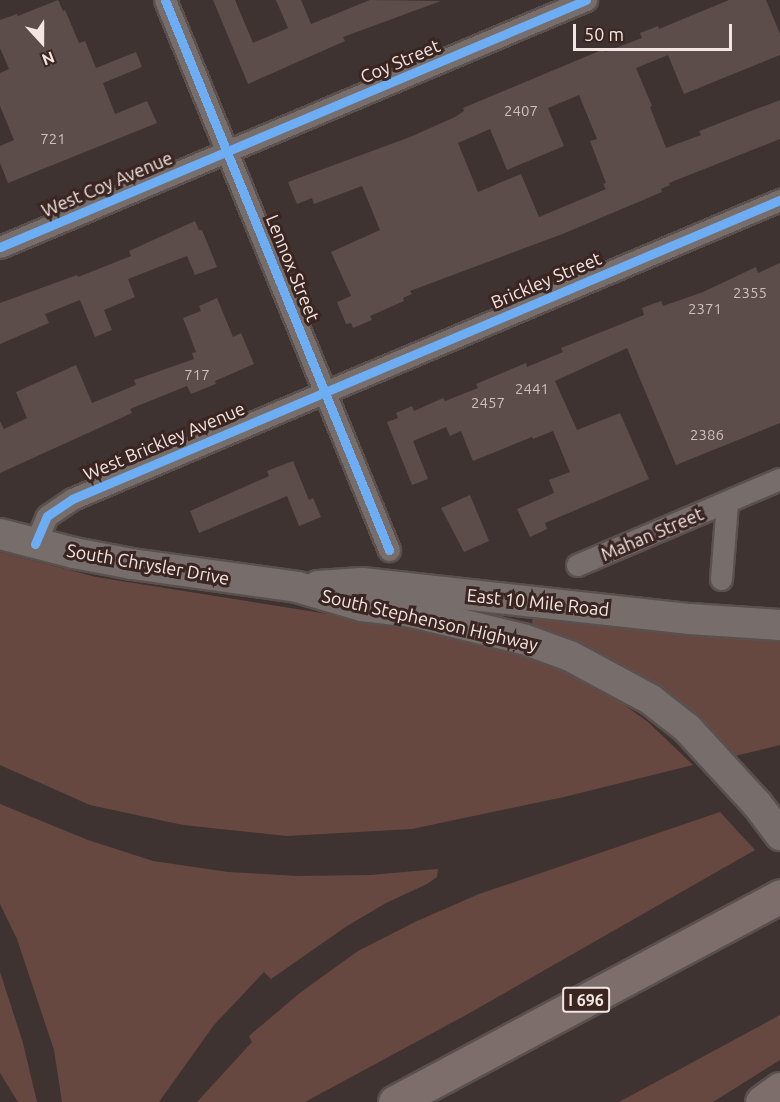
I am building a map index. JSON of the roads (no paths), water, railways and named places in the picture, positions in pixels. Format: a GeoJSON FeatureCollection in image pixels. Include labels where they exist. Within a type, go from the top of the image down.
{"type":"FeatureCollection","features":[{"type":"Feature","properties":{"kind":"highway","name":"I 696"},"geometry":{"type":"LineString","coordinates":[[395,1102],[778,896]]}},
{"type":"Feature","properties":{"kind":"highway"},"geometry":{"type":"LineString","coordinates":[[762,1102],[780,1089]]}},
{"type":"Feature","properties":{"kind":"main road","name":"South Chrysler Drive"},"geometry":{"type":"LineString","coordinates":[[0,534],[35,544],[132,564],[297,587]]}},
{"type":"Feature","properties":{"kind":"main road","name":"East 10 Mile Road"},"geometry":{"type":"LineString","coordinates":[[297,587],[362,583],[690,619],[780,625]]}},
{"type":"Feature","properties":{"kind":"main road","name":"South Stephenson Highway"},"geometry":{"type":"LineString","coordinates":[[297,587],[362,606],[411,612],[523,639],[570,656],[650,699],[687,728],[757,804],[780,835]]}},
{"type":"Feature","properties":{"kind":"street","name":"Lennox Street"},"geometry":{"type":"LineString","coordinates":[[165,0],[389,550]]}},
{"type":"Feature","properties":{"kind":"street","name":"Coy Street"},"geometry":{"type":"LineString","coordinates":[[227,151],[586,0]]}},
{"type":"Feature","properties":{"kind":"street","name":"West Coy Avenue"},"geometry":{"type":"LineString","coordinates":[[0,247],[227,151]]}},
{"type":"Feature","properties":{"kind":"street","name":"Brickley Street"},"geometry":{"type":"LineString","coordinates":[[325,391],[780,200]]}},
{"type":"Feature","properties":{"kind":"street","name":"West Brickley Avenue"},"geometry":{"type":"LineString","coordinates":[[35,544],[47,516],[72,499],[325,391]]}},
{"type":"Feature","properties":{"kind":"street","name":"Mahan Street"},"geometry":{"type":"LineString","coordinates":[[577,565],[780,479]]}},
{"type":"Feature","properties":{"kind":"street","name":"Mahan Street"},"geometry":{"type":"LineString","coordinates":[[721,579],[727,502]]}}]}
